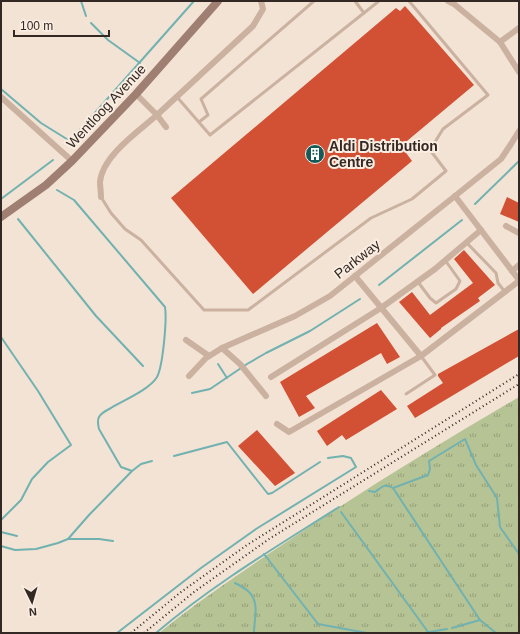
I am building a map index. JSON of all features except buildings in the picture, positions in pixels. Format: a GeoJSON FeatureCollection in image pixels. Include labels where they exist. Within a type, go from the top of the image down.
{"type":"FeatureCollection","features":[{"type":"Feature","properties":{"kind":"main road","name":"Wentloog Avenue"},"geometry":{"type":"LineString","coordinates":[[1,217],[46,185],[72,161],[136,94],[218,1]]}},
{"type":"Feature","properties":{"kind":"street"},"geometry":{"type":"LineString","coordinates":[[101,197],[100,181],[106,164],[117,151],[253,26],[263,9],[261,1]]}},
{"type":"Feature","properties":{"kind":"street"},"geometry":{"type":"LineString","coordinates":[[448,1],[454,4],[500,42],[519,72]]}},
{"type":"Feature","properties":{"kind":"street"},"geometry":{"type":"LineString","coordinates":[[500,42],[519,28]]}},
{"type":"Feature","properties":{"kind":"street"},"geometry":{"type":"LineString","coordinates":[[136,94],[157,115],[166,128]]}},
{"type":"Feature","properties":{"kind":"street"},"geometry":{"type":"LineString","coordinates":[[1,97],[72,161]]}},
{"type":"Feature","properties":{"kind":"street","name":"Parkway"},"geometry":{"type":"LineString","coordinates":[[189,376],[202,361],[222,348],[296,316],[330,296],[501,159],[519,131]]}},
{"type":"Feature","properties":{"kind":"street"},"geometry":{"type":"LineString","coordinates":[[277,424],[289,432],[421,356],[519,280],[455,196]]}},
{"type":"Feature","properties":{"kind":"street"},"geometry":{"type":"LineString","coordinates":[[506,226],[519,233]]}},
{"type":"Feature","properties":{"kind":"street"},"geometry":{"type":"LineString","coordinates":[[271,377],[381,308],[445,260],[481,230]]}},
{"type":"Feature","properties":{"kind":"street"},"geometry":{"type":"LineString","coordinates":[[512,270],[519,265]]}},
{"type":"Feature","properties":{"kind":"street"},"geometry":{"type":"LineString","coordinates":[[355,276],[421,356]]}},
{"type":"Feature","properties":{"kind":"street"},"geometry":{"type":"LineString","coordinates":[[186,340],[209,356]]}},
{"type":"Feature","properties":{"kind":"street"},"geometry":{"type":"LineString","coordinates":[[222,348],[240,364],[266,396]]}},
{"type":"Feature","properties":{"kind":"lane"},"geometry":{"type":"LineString","coordinates":[[200,122],[208,115],[200,99],[314,1]]}},
{"type":"Feature","properties":{"kind":"lane"},"geometry":{"type":"LineString","coordinates":[[355,1],[364,12]]}},
{"type":"Feature","properties":{"kind":"lane"},"geometry":{"type":"LineString","coordinates":[[177,96],[210,135],[378,1]]}},
{"type":"Feature","properties":{"kind":"lane"},"geometry":{"type":"LineString","coordinates":[[101,197],[125,229],[141,240],[204,310],[248,310],[371,218],[412,199],[446,171],[430,150],[443,129],[488,96],[410,1]]}},
{"type":"Feature","properties":{"kind":"lane"},"geometry":{"type":"LineString","coordinates":[[466,242],[496,273],[498,283],[505,292]]}},
{"type":"Feature","properties":{"kind":"lane"},"geometry":{"type":"LineString","coordinates":[[418,281],[430,298],[436,302],[456,289],[460,281],[445,260]]}},
{"type":"Feature","properties":{"kind":"lane"},"geometry":{"type":"LineString","coordinates":[[406,394],[435,375],[421,356]]}},
{"type":"Feature","properties":{"kind":"green space"},"geometry":{"type":"Polygon","coordinates":[[[519,397],[519,633],[159,633],[219,588],[311,526],[399,469],[519,397]]]}},
{"type":"Feature","properties":{"kind":"waterway"},"geometry":{"type":"LineString","coordinates":[[81,1],[86,16]]}},
{"type":"Feature","properties":{"kind":"waterway"},"geometry":{"type":"LineString","coordinates":[[1,89],[41,123],[70,141],[194,1]]}},
{"type":"Feature","properties":{"kind":"waterway"},"geometry":{"type":"LineString","coordinates":[[91,23],[108,40],[140,63]]}},
{"type":"Feature","properties":{"kind":"waterway"},"geometry":{"type":"LineString","coordinates":[[1,199],[53,160]]}},
{"type":"Feature","properties":{"kind":"waterway"},"geometry":{"type":"LineString","coordinates":[[475,204],[519,161]]}},
{"type":"Feature","properties":{"kind":"waterway"},"geometry":{"type":"LineString","coordinates":[[57,190],[74,200],[165,307],[164,342],[157,377],[148,386],[103,413],[99,417],[98,422],[99,429],[121,467],[132,471],[141,464],[152,461]]}},
{"type":"Feature","properties":{"kind":"waterway"},"geometry":{"type":"LineString","coordinates":[[18,219],[96,316],[143,366]]}},
{"type":"Feature","properties":{"kind":"waterway"},"geometry":{"type":"LineString","coordinates":[[379,285],[462,220]]}},
{"type":"Feature","properties":{"kind":"waterway"},"geometry":{"type":"LineString","coordinates":[[192,393],[210,389],[247,364],[310,331],[360,299]]}},
{"type":"Feature","properties":{"kind":"waterway"},"geometry":{"type":"LineString","coordinates":[[1,337],[38,391],[71,445],[48,462],[32,479],[21,500],[1,520]]}},
{"type":"Feature","properties":{"kind":"waterway"},"geometry":{"type":"LineString","coordinates":[[218,364],[227,378]]}},
{"type":"Feature","properties":{"kind":"waterway"},"geometry":{"type":"LineString","coordinates":[[393,488],[428,475],[430,469],[429,461],[465,439],[476,465],[497,498],[500,527],[519,554]]}},
{"type":"Feature","properties":{"kind":"waterway"},"geometry":{"type":"LineString","coordinates":[[174,456],[227,442],[268,494],[272,493],[320,462]]}},
{"type":"Feature","properties":{"kind":"waterway"},"geometry":{"type":"LineString","coordinates":[[117,633],[201,568],[256,529],[356,467],[351,458],[343,456],[328,458]]}},
{"type":"Feature","properties":{"kind":"waterway"},"geometry":{"type":"LineString","coordinates":[[1,546],[15,550],[36,549],[68,539],[132,471]]}},
{"type":"Feature","properties":{"kind":"waterway"},"geometry":{"type":"LineString","coordinates":[[369,491],[375,492],[381,487],[385,486],[393,488],[480,620],[496,633]]}},
{"type":"Feature","properties":{"kind":"waterway"},"geometry":{"type":"LineString","coordinates":[[156,633],[177,615],[222,583],[339,507]]}},
{"type":"Feature","properties":{"kind":"waterway"},"geometry":{"type":"LineString","coordinates":[[341,512],[428,632]]}},
{"type":"Feature","properties":{"kind":"waterway"},"geometry":{"type":"LineString","coordinates":[[1,532],[17,536]]}},
{"type":"Feature","properties":{"kind":"waterway"},"geometry":{"type":"LineString","coordinates":[[68,539],[99,539],[113,541]]}},
{"type":"Feature","properties":{"kind":"waterway"},"geometry":{"type":"LineString","coordinates":[[264,554],[318,624],[367,633]]}},
{"type":"Feature","properties":{"kind":"waterway"},"geometry":{"type":"LineString","coordinates":[[235,583],[249,592],[254,601],[256,611],[254,633]]}},
{"type":"Feature","properties":{"kind":"waterway"},"geometry":{"type":"LineString","coordinates":[[452,628],[480,620]]}},
{"type":"Feature","properties":{"kind":"waterway"},"geometry":{"type":"LineString","coordinates":[[424,633],[447,629]]}},
{"type":"Feature","properties":{"kind":"railway"},"geometry":{"type":"LineString","coordinates":[[131,633],[181,592],[247,545],[519,374]]}},
{"type":"Feature","properties":{"kind":"railway"},"geometry":{"type":"LineString","coordinates":[[144,633],[194,592],[269,539],[519,384]]}},
{"type":"Feature","properties":{"kind":"place","name":"Aldi Distribution Centre"},"geometry":{"type":"Point","coordinates":[315,154]}}]}
